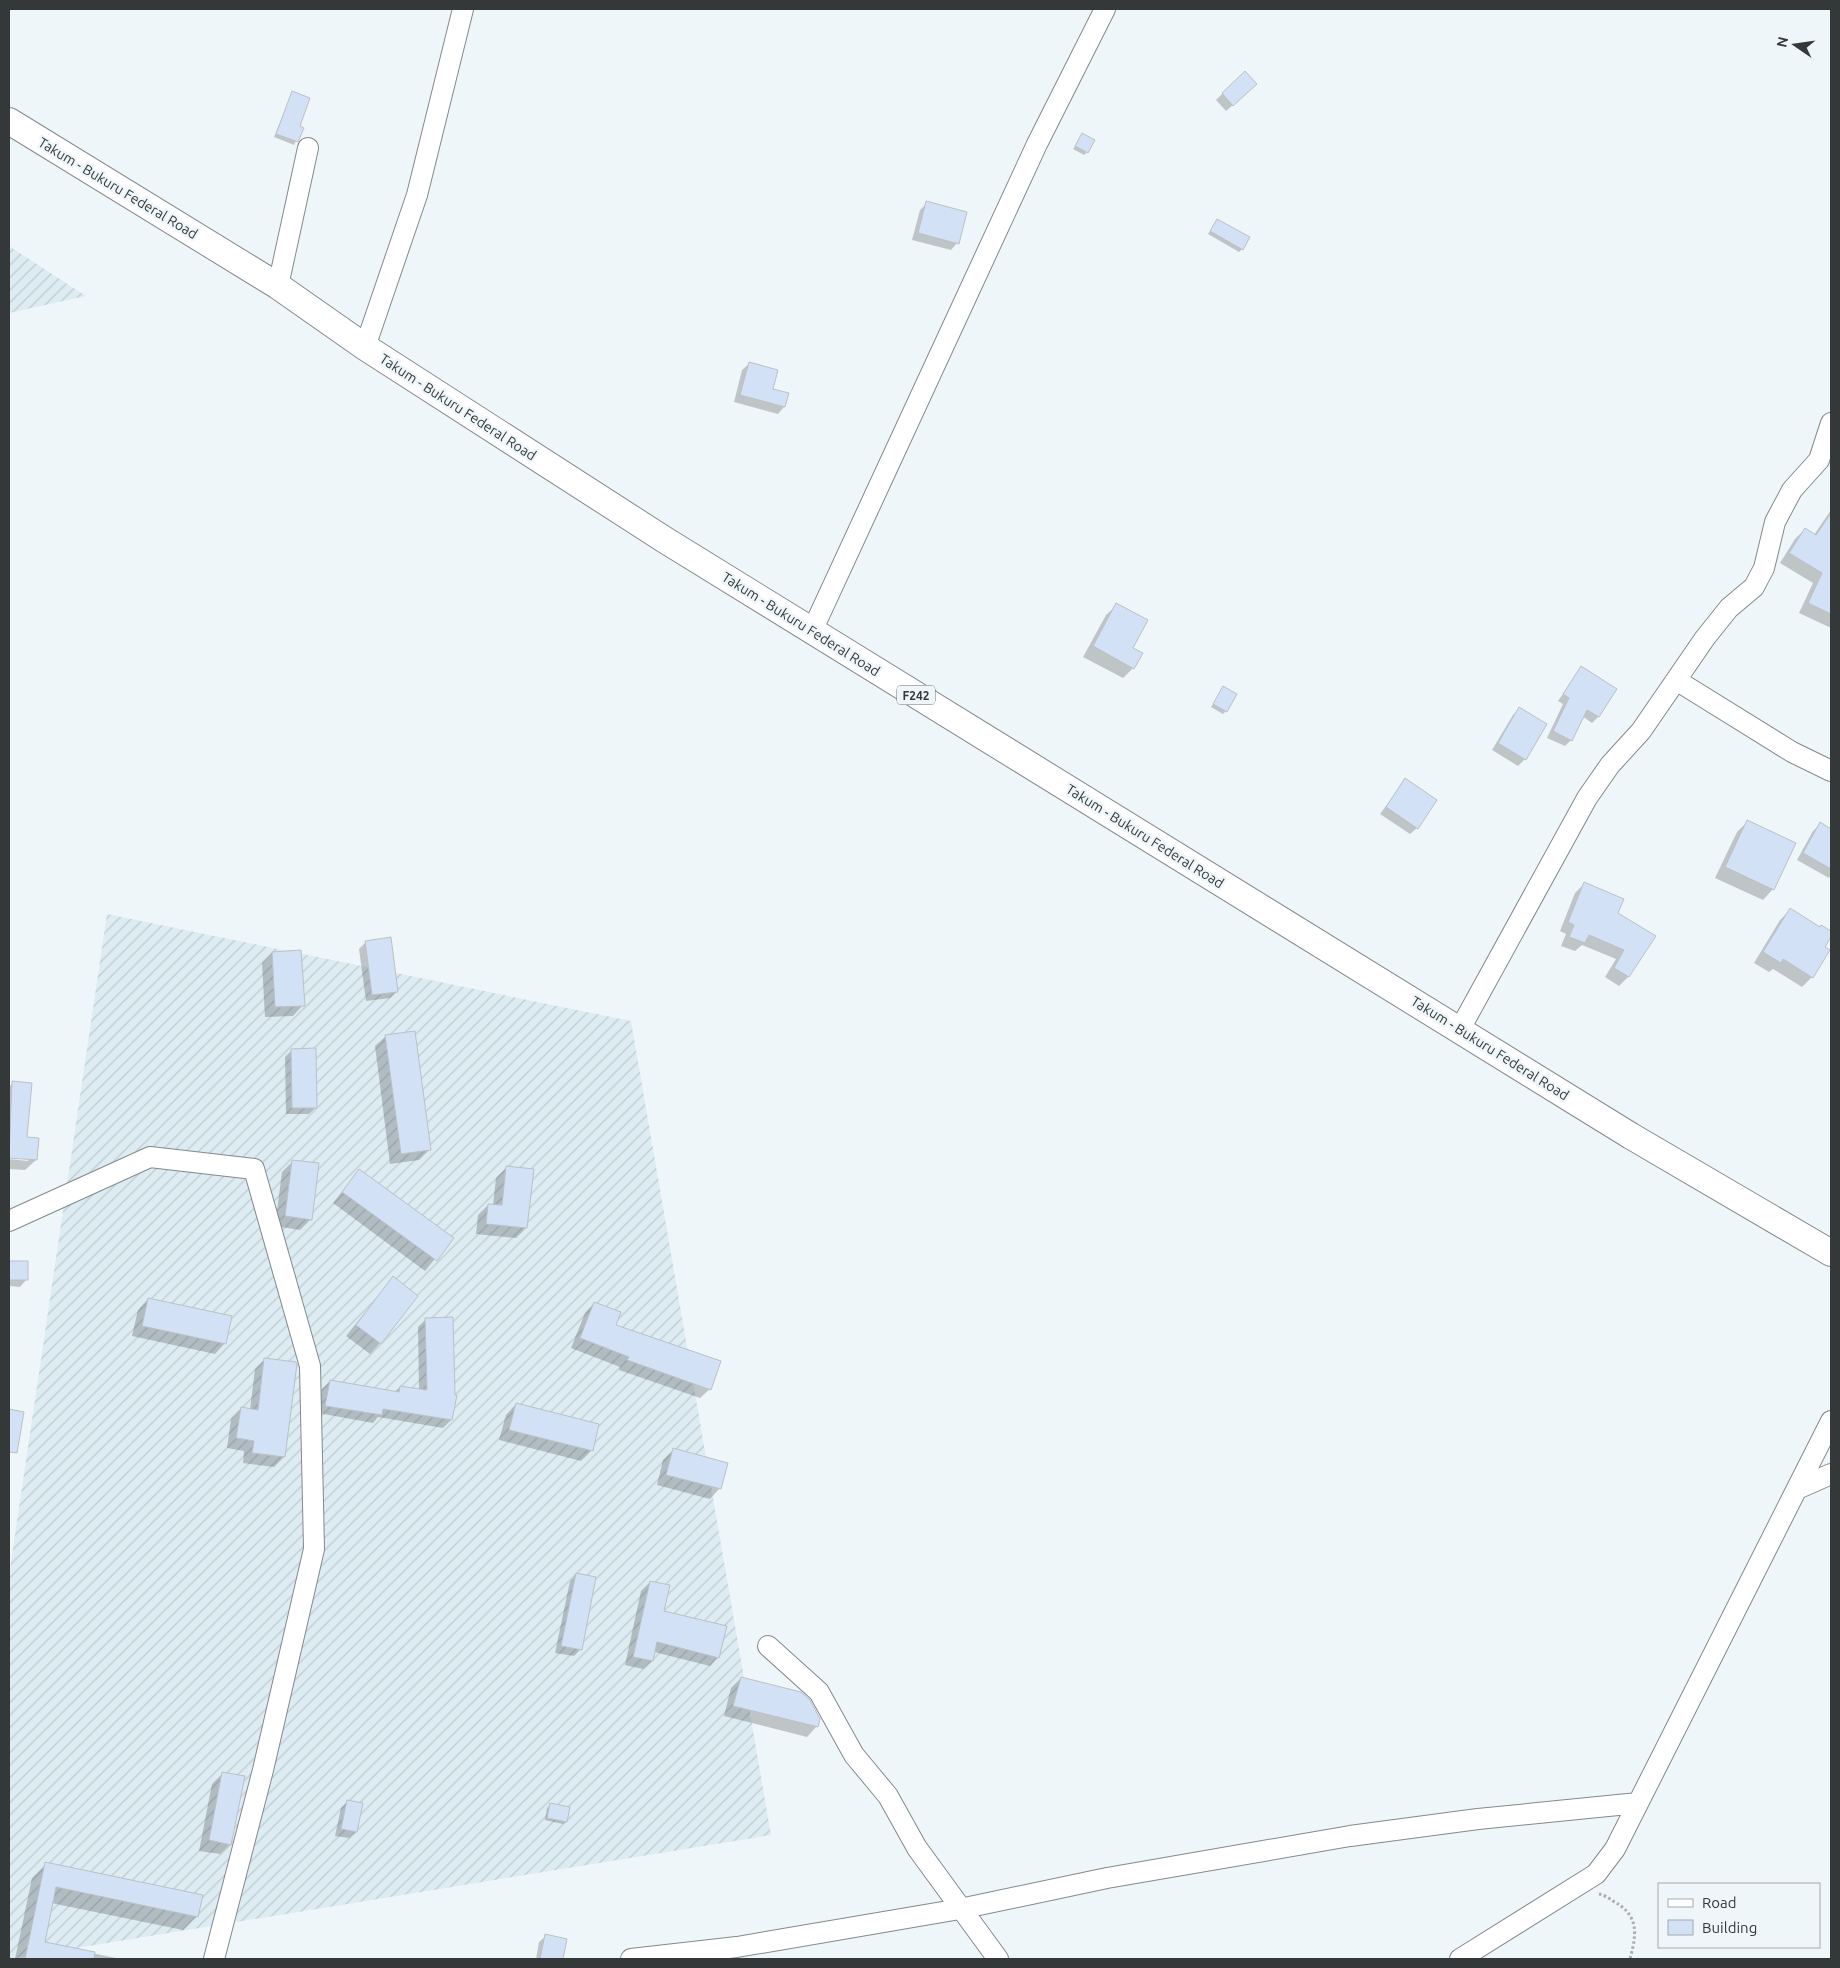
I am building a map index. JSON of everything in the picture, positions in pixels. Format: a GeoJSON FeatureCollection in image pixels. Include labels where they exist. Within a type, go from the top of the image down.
{"type":"FeatureCollection","features":[{"type":"Feature","properties":{"kind":"main road","name":"Takum - Bukuru Federal Road"},"geometry":{"type":"LineString","coordinates":[[9,122],[278,286],[365,347],[665,540],[1631,1136],[1831,1254]]}},
{"type":"Feature","properties":{"kind":"street"},"geometry":{"type":"LineString","coordinates":[[365,347],[416,195],[463,9]]}},
{"type":"Feature","properties":{"kind":"street"},"geometry":{"type":"LineString","coordinates":[[812,631],[1037,144],[1105,9]]}},
{"type":"Feature","properties":{"kind":"street"},"geometry":{"type":"LineString","coordinates":[[278,286],[308,148]]}},
{"type":"Feature","properties":{"kind":"street"},"geometry":{"type":"LineString","coordinates":[[1460,1029],[1587,798],[1610,765],[1641,731],[1704,638],[1729,608],[1754,587],[1764,568],[1775,522],[1792,490],[1819,460],[1831,423]]}},
{"type":"Feature","properties":{"kind":"street"},"geometry":{"type":"LineString","coordinates":[[1676,680],[1792,752],[1831,771]]}},
{"type":"Feature","properties":{"kind":"street"},"geometry":{"type":"LineString","coordinates":[[9,1221],[150,1157],[254,1169],[310,1366],[314,1549],[263,1770],[214,1959]]}},
{"type":"Feature","properties":{"kind":"street"},"geometry":{"type":"LineString","coordinates":[[1460,1959],[1596,1874],[1615,1849],[1831,1422]]}},
{"type":"Feature","properties":{"kind":"street"},"geometry":{"type":"LineString","coordinates":[[1797,1489],[1831,1474]]}},
{"type":"Feature","properties":{"kind":"street"},"geometry":{"type":"LineString","coordinates":[[768,1646],[819,1692],[854,1755],[888,1796],[916,1848],[998,1959]]}},
{"type":"Feature","properties":{"kind":"street"},"geometry":{"type":"LineString","coordinates":[[631,1959],[737,1947],[960,1908],[1107,1878],[1350,1836],[1478,1819],[1638,1803]]}},
{"type":"Feature","properties":{"kind":"path"},"geometry":{"type":"LineString","coordinates":[[1572,1889],[1603,1894],[1622,1906],[1632,1916],[1635,1929],[1630,1959]]}},
{"type":"Feature","properties":{"kind":"shaded area"},"geometry":{"type":"Polygon","coordinates":[[[9,246],[86,296],[9,313],[9,246]]]}},
{"type":"Feature","properties":{"kind":"shaded area"},"geometry":{"type":"Polygon","coordinates":[[[107,914],[631,1021],[771,1835],[9,1959],[9,1575],[107,914]]]}},
{"type":"Feature","properties":{"kind":"building"},"geometry":{"type":"Polygon","coordinates":[[[1245,71],[1257,84],[1233,106],[1222,93],[1245,71]]]}},
{"type":"Feature","properties":{"kind":"building"},"geometry":{"type":"Polygon","coordinates":[[[292,91],[310,98],[300,126],[304,128],[298,142],[276,134],[292,91]]]}},
{"type":"Feature","properties":{"kind":"building"},"geometry":{"type":"Polygon","coordinates":[[[1082,133],[1095,140],[1088,153],[1075,146],[1082,133]]]}},
{"type":"Feature","properties":{"kind":"building"},"geometry":{"type":"Polygon","coordinates":[[[926,201],[967,212],[959,244],[918,233],[926,201]]]}},
{"type":"Feature","properties":{"kind":"building"},"geometry":{"type":"Polygon","coordinates":[[[1217,219],[1250,237],[1243,250],[1210,231],[1217,219]]]}},
{"type":"Feature","properties":{"kind":"building"},"geometry":{"type":"Polygon","coordinates":[[[749,362],[778,370],[773,389],[789,393],[785,407],[740,395],[749,362]]]}},
{"type":"Feature","properties":{"kind":"building"},"geometry":{"type":"Polygon","coordinates":[[[1831,513],[1831,614],[1808,603],[1822,573],[1789,553],[1805,528],[1816,535],[1831,513]]]}},
{"type":"Feature","properties":{"kind":"building"},"geometry":{"type":"Polygon","coordinates":[[[1116,603],[1148,620],[1133,648],[1143,653],[1134,669],[1093,646],[1116,603]]]}},
{"type":"Feature","properties":{"kind":"building"},"geometry":{"type":"Polygon","coordinates":[[[1581,666],[1617,689],[1599,717],[1587,710],[1572,741],[1553,731],[1569,698],[1563,694],[1581,666]]]}},
{"type":"Feature","properties":{"kind":"building"},"geometry":{"type":"Polygon","coordinates":[[[1223,686],[1237,694],[1227,712],[1213,704],[1223,686]]]}},
{"type":"Feature","properties":{"kind":"building"},"geometry":{"type":"Polygon","coordinates":[[[1519,707],[1547,724],[1526,760],[1498,743],[1519,707]]]}},
{"type":"Feature","properties":{"kind":"building"},"geometry":{"type":"Polygon","coordinates":[[[1405,778],[1437,800],[1418,829],[1386,807],[1405,778]]]}},
{"type":"Feature","properties":{"kind":"building"},"geometry":{"type":"Polygon","coordinates":[[[1747,820],[1796,843],[1774,890],[1725,867],[1747,820]]]}},
{"type":"Feature","properties":{"kind":"building"},"geometry":{"type":"Polygon","coordinates":[[[1820,822],[1831,829],[1831,869],[1803,853],[1820,822]]]}},
{"type":"Feature","properties":{"kind":"building"},"geometry":{"type":"Polygon","coordinates":[[[1584,882],[1624,899],[1618,913],[1656,936],[1629,977],[1614,968],[1624,950],[1589,935],[1585,943],[1569,937],[1574,925],[1568,922],[1584,882]]]}},
{"type":"Feature","properties":{"kind":"building"},"geometry":{"type":"Polygon","coordinates":[[[1790,908],[1820,927],[1821,925],[1831,931],[1831,937],[1825,947],[1830,950],[1813,978],[1783,959],[1781,963],[1763,952],[1790,908]]]}},
{"type":"Feature","properties":{"kind":"building"},"geometry":{"type":"Polygon","coordinates":[[[391,937],[398,992],[372,995],[365,941],[391,937]]]}},
{"type":"Feature","properties":{"kind":"building"},"geometry":{"type":"Polygon","coordinates":[[[301,950],[305,1006],[275,1007],[272,952],[301,950]]]}},
{"type":"Feature","properties":{"kind":"building"},"geometry":{"type":"Polygon","coordinates":[[[415,1031],[431,1150],[401,1154],[385,1035],[415,1031]]]}},
{"type":"Feature","properties":{"kind":"building"},"geometry":{"type":"Polygon","coordinates":[[[316,1048],[317,1108],[292,1108],[291,1049],[316,1048]]]}},
{"type":"Feature","properties":{"kind":"building"},"geometry":{"type":"Polygon","coordinates":[[[12,1081],[32,1083],[27,1137],[39,1138],[37,1160],[9,1158],[12,1081]]]}},
{"type":"Feature","properties":{"kind":"building"},"geometry":{"type":"Polygon","coordinates":[[[292,1160],[319,1163],[312,1220],[285,1216],[292,1160]]]}},
{"type":"Feature","properties":{"kind":"building"},"geometry":{"type":"Polygon","coordinates":[[[506,1166],[534,1169],[527,1228],[486,1224],[488,1204],[502,1205],[506,1166]]]}},
{"type":"Feature","properties":{"kind":"building"},"geometry":{"type":"Polygon","coordinates":[[[359,1169],[454,1238],[437,1261],[342,1192],[359,1169]]]}},
{"type":"Feature","properties":{"kind":"building"},"geometry":{"type":"Polygon","coordinates":[[[9,1261],[28,1261],[28,1280],[9,1280],[9,1261]]]}},
{"type":"Feature","properties":{"kind":"building"},"geometry":{"type":"Polygon","coordinates":[[[393,1276],[418,1296],[381,1344],[356,1325],[393,1276]]]}},
{"type":"Feature","properties":{"kind":"building"},"geometry":{"type":"Polygon","coordinates":[[[148,1298],[232,1316],[226,1344],[142,1326],[148,1298]]]}},
{"type":"Feature","properties":{"kind":"building"},"geometry":{"type":"Polygon","coordinates":[[[594,1302],[621,1312],[616,1325],[721,1361],[711,1390],[627,1360],[629,1357],[580,1338],[594,1302]]]}},
{"type":"Feature","properties":{"kind":"building"},"geometry":{"type":"Polygon","coordinates":[[[453,1317],[455,1395],[457,1395],[452,1420],[383,1409],[382,1415],[325,1406],[330,1380],[399,1392],[400,1386],[427,1390],[425,1318],[453,1317]]]}},
{"type":"Feature","properties":{"kind":"building"},"geometry":{"type":"Polygon","coordinates":[[[264,1358],[296,1362],[297,1364],[285,1457],[252,1453],[254,1441],[236,1438],[241,1407],[258,1410],[264,1358]]]}},
{"type":"Feature","properties":{"kind":"building"},"geometry":{"type":"Polygon","coordinates":[[[516,1403],[599,1424],[593,1451],[509,1430],[516,1403]]]}},
{"type":"Feature","properties":{"kind":"building"},"geometry":{"type":"Polygon","coordinates":[[[9,1409],[24,1412],[17,1453],[9,1452],[9,1409]]]}},
{"type":"Feature","properties":{"kind":"building"},"geometry":{"type":"Polygon","coordinates":[[[673,1448],[728,1463],[721,1489],[666,1475],[673,1448]]]}},
{"type":"Feature","properties":{"kind":"building"},"geometry":{"type":"Polygon","coordinates":[[[576,1573],[596,1577],[582,1650],[561,1646],[576,1573]]]}},
{"type":"Feature","properties":{"kind":"building"},"geometry":{"type":"Polygon","coordinates":[[[650,1581],[670,1585],[664,1611],[727,1626],[719,1658],[657,1642],[653,1661],[633,1657],[650,1581]]]}},
{"type":"Feature","properties":{"kind":"building"},"geometry":{"type":"Polygon","coordinates":[[[741,1677],[801,1692],[810,1700],[820,1719],[818,1727],[733,1706],[741,1677]]]}},
{"type":"Feature","properties":{"kind":"building"},"geometry":{"type":"Polygon","coordinates":[[[222,1772],[245,1776],[231,1845],[209,1840],[222,1772]]]}},
{"type":"Feature","properties":{"kind":"building"},"geometry":{"type":"Polygon","coordinates":[[[347,1800],[363,1803],[357,1832],[341,1829],[347,1800]]]}},
{"type":"Feature","properties":{"kind":"building"},"geometry":{"type":"Polygon","coordinates":[[[550,1803],[570,1807],[567,1822],[547,1818],[550,1803]]]}},
{"type":"Feature","properties":{"kind":"building"},"geometry":{"type":"Polygon","coordinates":[[[45,1862],[203,1895],[198,1917],[56,1887],[45,1942],[95,1952],[94,1959],[25,1959],[45,1862]]]}},
{"type":"Feature","properties":{"kind":"building"},"geometry":{"type":"Polygon","coordinates":[[[545,1934],[567,1939],[563,1959],[540,1959],[545,1934]]]}}]}
